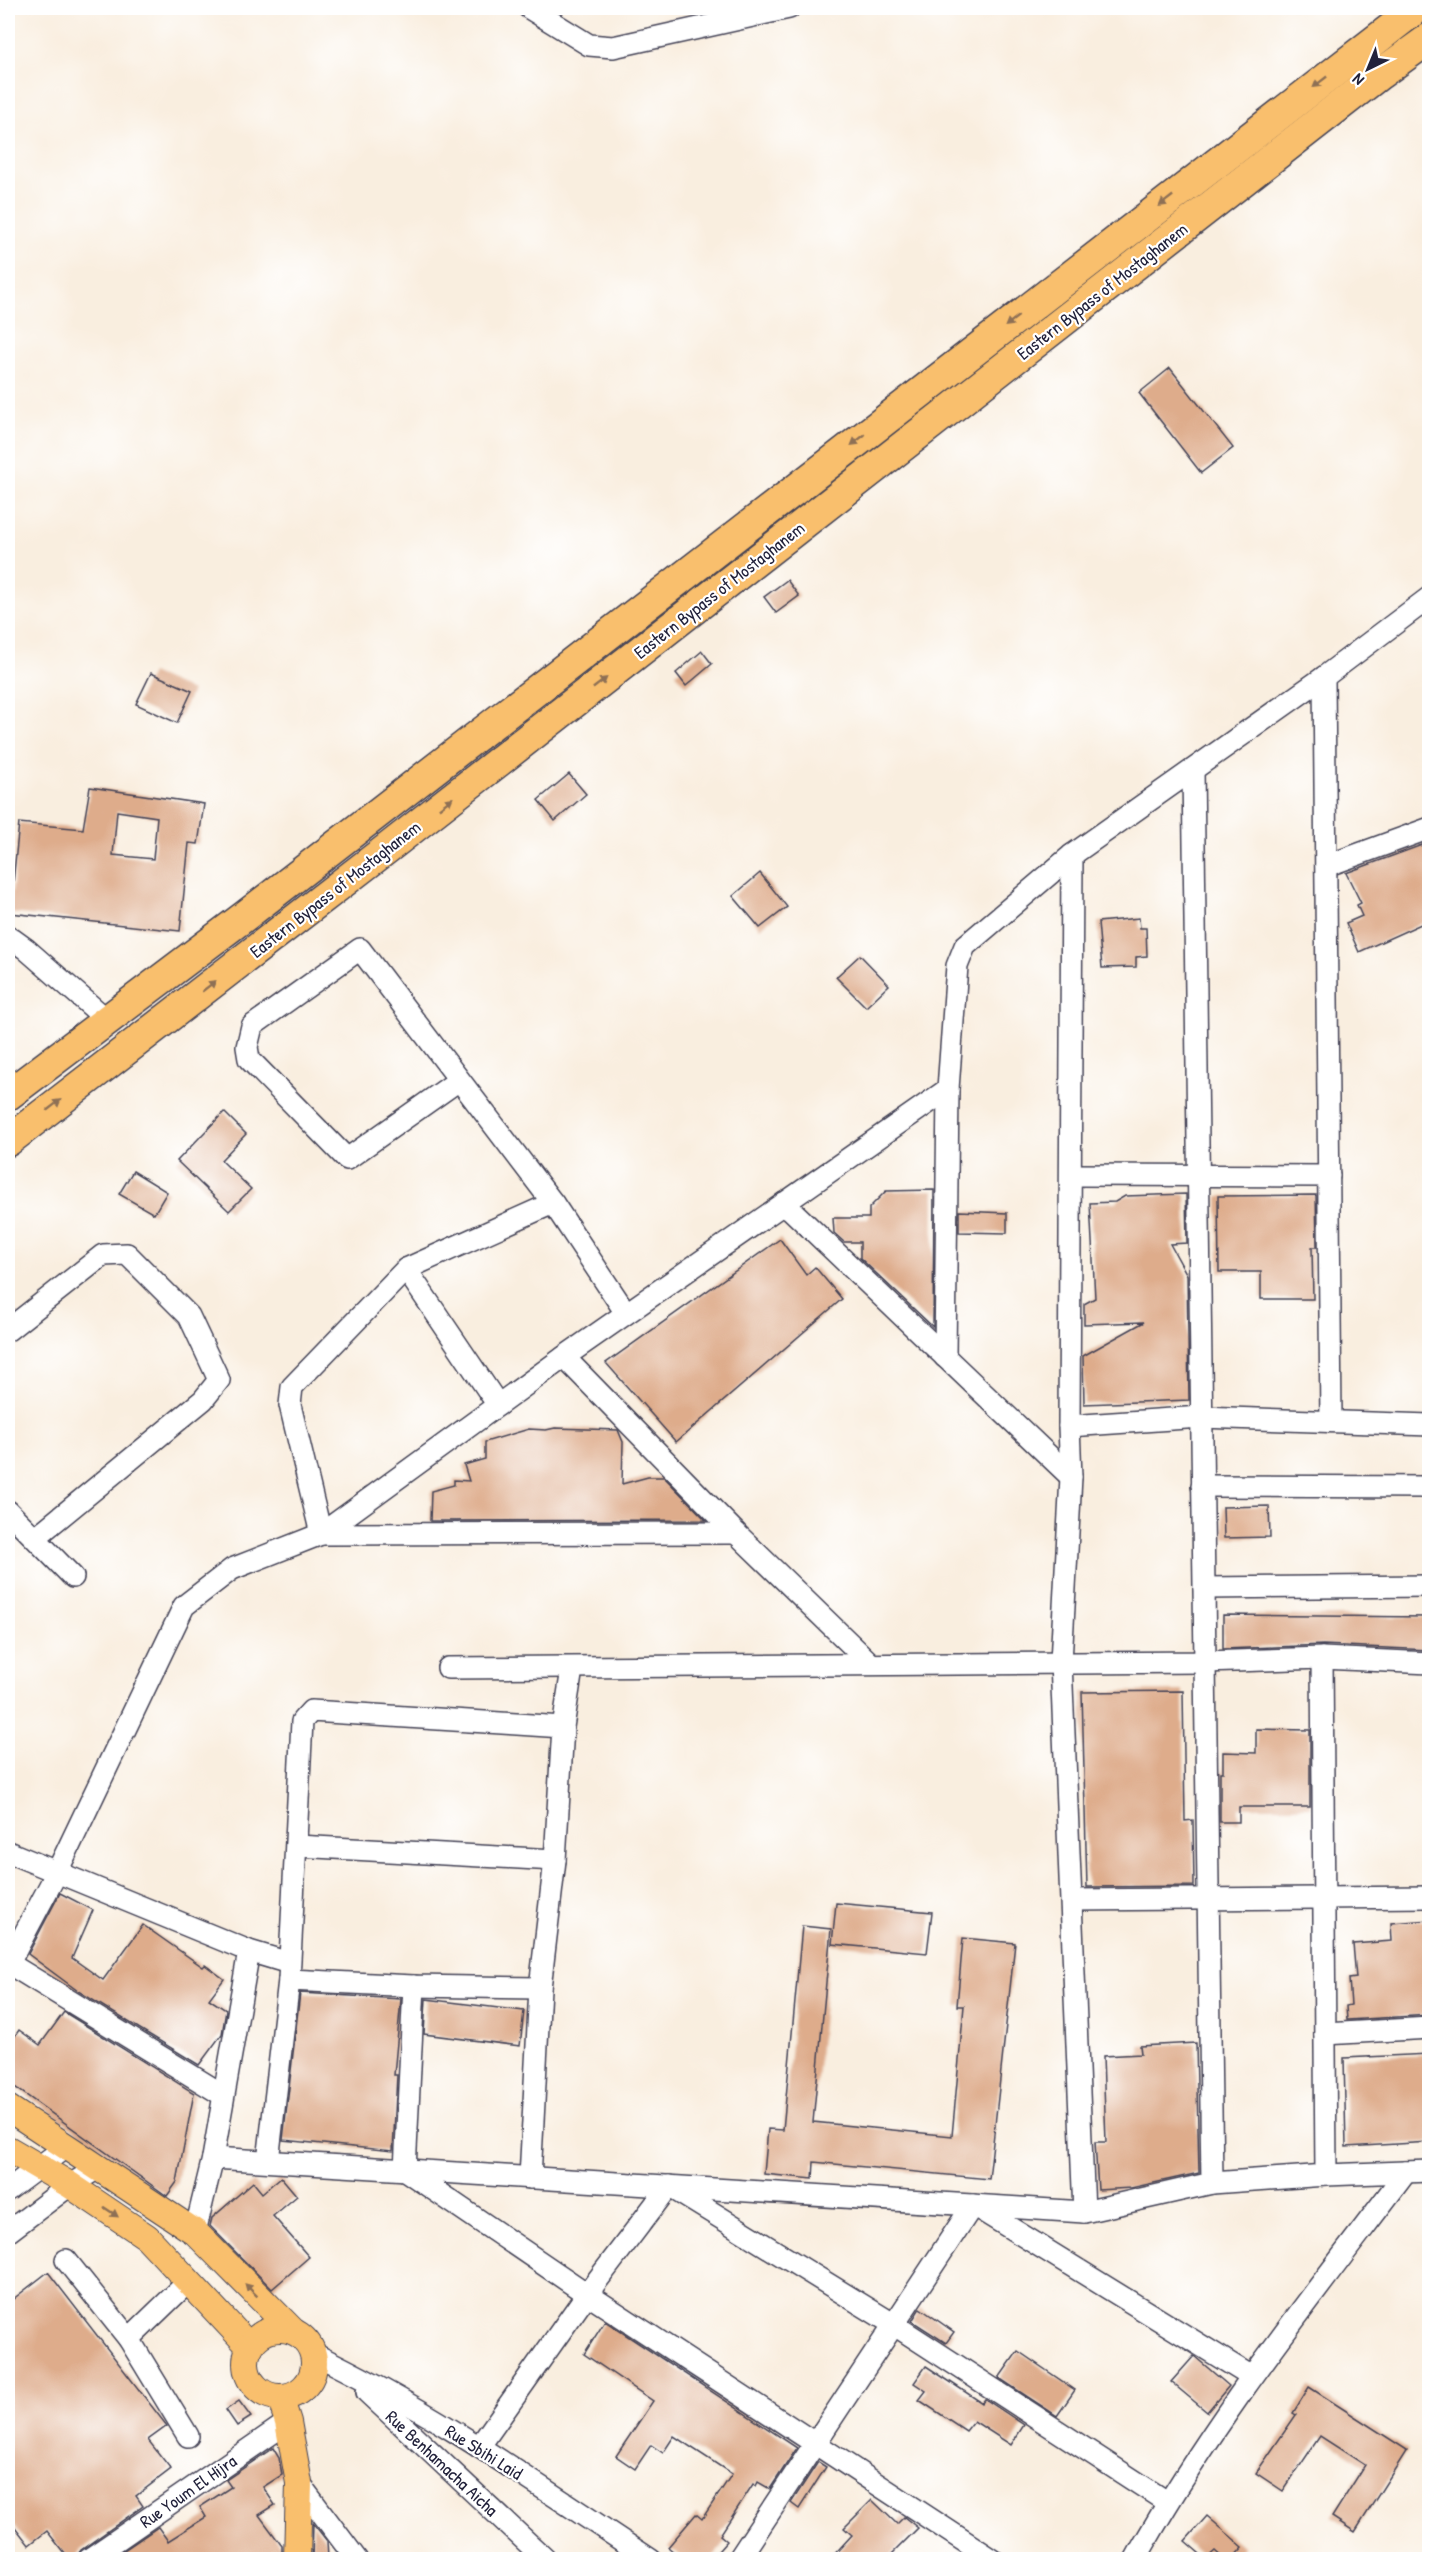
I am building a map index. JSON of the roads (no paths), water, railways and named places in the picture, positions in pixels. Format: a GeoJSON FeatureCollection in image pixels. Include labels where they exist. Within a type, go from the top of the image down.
{"type":"FeatureCollection","features":[{"type":"Feature","properties":{"kind":"highway","name":"Eastern Bypass of Mostaghanem"},"geometry":{"type":"LineString","coordinates":[[8,1095],[274,894],[1417,8]]}},
{"type":"Feature","properties":{"kind":"highway","name":"Eastern Bypass of Mostaghanem"},"geometry":{"type":"LineString","coordinates":[[8,1141],[389,848],[1361,89],[1430,38]]}},
{"type":"Feature","properties":{"kind":"main road"},"geometry":{"type":"LineString","coordinates":[[8,2108],[195,2232],[301,2337],[312,2354],[312,2374],[300,2390],[280,2397],[269,2395],[258,2389],[246,2370],[246,2358],[250,2347],[264,2333],[273,2330],[293,2331]]}},
{"type":"Feature","properties":{"kind":"main road"},"geometry":{"type":"LineString","coordinates":[[8,2149],[70,2185],[147,2237],[250,2347]]}},
{"type":"Feature","properties":{"kind":"main road"},"geometry":{"type":"LineString","coordinates":[[280,2397],[288,2422],[299,2483],[297,2559]]}},
{"type":"Feature","properties":{"kind":"street"},"geometry":{"type":"LineString","coordinates":[[529,8],[589,45],[613,47],[789,8]]}},
{"type":"Feature","properties":{"kind":"street"},"geometry":{"type":"LineString","coordinates":[[945,1358],[948,1089],[959,956],[965,946],[1072,855],[1324,677],[1430,597]]}},
{"type":"Feature","properties":{"kind":"street"},"geometry":{"type":"LineString","coordinates":[[1324,677],[1331,1421]]}},
{"type":"Feature","properties":{"kind":"street"},"geometry":{"type":"LineString","coordinates":[[1193,770],[1212,2183]]}},
{"type":"Feature","properties":{"kind":"street"},"geometry":{"type":"LineString","coordinates":[[1326,867],[1430,828]]}},
{"type":"Feature","properties":{"kind":"street"},"geometry":{"type":"LineString","coordinates":[[1072,855],[1069,1426],[1071,1477],[1061,1662],[1084,2212]]}},
{"type":"Feature","properties":{"kind":"street"},"geometry":{"type":"LineString","coordinates":[[8,936],[107,1020]]}},
{"type":"Feature","properties":{"kind":"street"},"geometry":{"type":"LineString","coordinates":[[459,1080],[347,1159],[259,1071],[249,1059],[247,1047],[252,1026],[360,949],[553,1203],[626,1313]]}},
{"type":"Feature","properties":{"kind":"street"},"geometry":{"type":"LineString","coordinates":[[223,2095],[8,1964],[56,1874],[184,1606],[232,1569],[321,1534],[564,1357],[948,1089]]}},
{"type":"Feature","properties":{"kind":"street"},"geometry":{"type":"LineString","coordinates":[[1072,1175],[1329,1176]]}},
{"type":"Feature","properties":{"kind":"street"},"geometry":{"type":"LineString","coordinates":[[321,1534],[290,1405],[292,1387],[406,1269],[553,1203]]}},
{"type":"Feature","properties":{"kind":"street"},"geometry":{"type":"LineString","coordinates":[[784,1203],[1071,1477]]}},
{"type":"Feature","properties":{"kind":"street"},"geometry":{"type":"LineString","coordinates":[[8,1330],[103,1256],[127,1254],[189,1316],[219,1380],[203,1400],[36,1537]]}},
{"type":"Feature","properties":{"kind":"street"},"geometry":{"type":"LineString","coordinates":[[406,1269],[498,1405]]}},
{"type":"Feature","properties":{"kind":"street"},"geometry":{"type":"LineString","coordinates":[[564,1357],[736,1533],[871,1664]]}},
{"type":"Feature","properties":{"kind":"street"},"geometry":{"type":"LineString","coordinates":[[1069,1426],[1202,1417],[1430,1425]]}},
{"type":"Feature","properties":{"kind":"street"},"geometry":{"type":"LineString","coordinates":[[1202,1486],[1430,1487]]}},
{"type":"Feature","properties":{"kind":"street"},"geometry":{"type":"LineString","coordinates":[[8,1511],[73,1577]]}},
{"type":"Feature","properties":{"kind":"street"},"geometry":{"type":"LineString","coordinates":[[321,1534],[736,1533]]}},
{"type":"Feature","properties":{"kind":"street"},"geometry":{"type":"LineString","coordinates":[[1204,1588],[1430,1586]]}},
{"type":"Feature","properties":{"kind":"street"},"geometry":{"type":"LineString","coordinates":[[1323,1658],[1326,2175]]}},
{"type":"Feature","properties":{"kind":"street"},"geometry":{"type":"LineString","coordinates":[[448,1668],[572,1669],[1204,1662],[1323,1658],[1430,1663]]}},
{"type":"Feature","properties":{"kind":"street"},"geometry":{"type":"LineString","coordinates":[[530,2178],[540,1988],[555,1860],[563,1727],[572,1669]]}},
{"type":"Feature","properties":{"kind":"street"},"geometry":{"type":"LineString","coordinates":[[268,2162],[289,1972],[302,1721],[311,1711],[563,1727]]}},
{"type":"Feature","properties":{"kind":"street"},"geometry":{"type":"LineString","coordinates":[[297,1846],[555,1860]]}},
{"type":"Feature","properties":{"kind":"street"},"geometry":{"type":"LineString","coordinates":[[8,1852],[56,1874],[249,1951],[289,1972],[414,1986],[540,1988]]}},
{"type":"Feature","properties":{"kind":"street"},"geometry":{"type":"LineString","coordinates":[[1072,1900],[1430,1897]]}},
{"type":"Feature","properties":{"kind":"street"},"geometry":{"type":"LineString","coordinates":[[195,2232],[213,2158],[249,1951]]}},
{"type":"Feature","properties":{"kind":"street"},"geometry":{"type":"LineString","coordinates":[[405,2170],[414,1986]]}},
{"type":"Feature","properties":{"kind":"street"},"geometry":{"type":"LineString","coordinates":[[1325,2034],[1430,2028]]}},
{"type":"Feature","properties":{"kind":"street"},"geometry":{"type":"LineString","coordinates":[[8,2190],[67,2146]]}},
{"type":"Feature","properties":{"kind":"street"},"geometry":{"type":"LineString","coordinates":[[213,2158],[1084,2212],[1212,2183],[1430,2171]]}},
{"type":"Feature","properties":{"kind":"street"},"geometry":{"type":"LineString","coordinates":[[8,2232],[70,2185],[98,2168]]}},
{"type":"Feature","properties":{"kind":"street"},"geometry":{"type":"LineString","coordinates":[[405,2170],[587,2294],[993,2559]]}},
{"type":"Feature","properties":{"kind":"street"},"geometry":{"type":"LineString","coordinates":[[1135,2559],[1167,2502],[1252,2377],[1406,2172]]}},
{"type":"Feature","properties":{"kind":"street"},"geometry":{"type":"LineString","coordinates":[[479,2447],[587,2294],[669,2186]]}},
{"type":"Feature","properties":{"kind":"street"},"geometry":{"type":"LineString","coordinates":[[669,2186],[893,2324],[1167,2502]]}},
{"type":"Feature","properties":{"kind":"street"},"geometry":{"type":"LineString","coordinates":[[973,2205],[1252,2377]]}},
{"type":"Feature","properties":{"kind":"street"},"geometry":{"type":"LineString","coordinates":[[738,2559],[973,2205]]}},
{"type":"Feature","properties":{"kind":"street"},"geometry":{"type":"LineString","coordinates":[[66,2260],[129,2339],[188,2436]]}},
{"type":"Feature","properties":{"kind":"street"},"geometry":{"type":"LineString","coordinates":[[129,2339],[189,2281]]}},
{"type":"Feature","properties":{"kind":"street","name":"Rue Sbihi Laid"},"geometry":{"type":"LineString","coordinates":[[312,2354],[339,2366],[479,2447],[651,2559]]}},
{"type":"Feature","properties":{"kind":"street","name":"Rue Benhamacha Aicha"},"geometry":{"type":"LineString","coordinates":[[339,2366],[546,2559]]}},
{"type":"Feature","properties":{"kind":"street","name":"Rue Youm El Hijra"},"geometry":{"type":"LineString","coordinates":[[88,2559],[288,2422]]}},
{"type":"Feature","properties":{"kind":"street"},"geometry":{"type":"LineString","coordinates":[[299,2483],[357,2559]]}}]}
